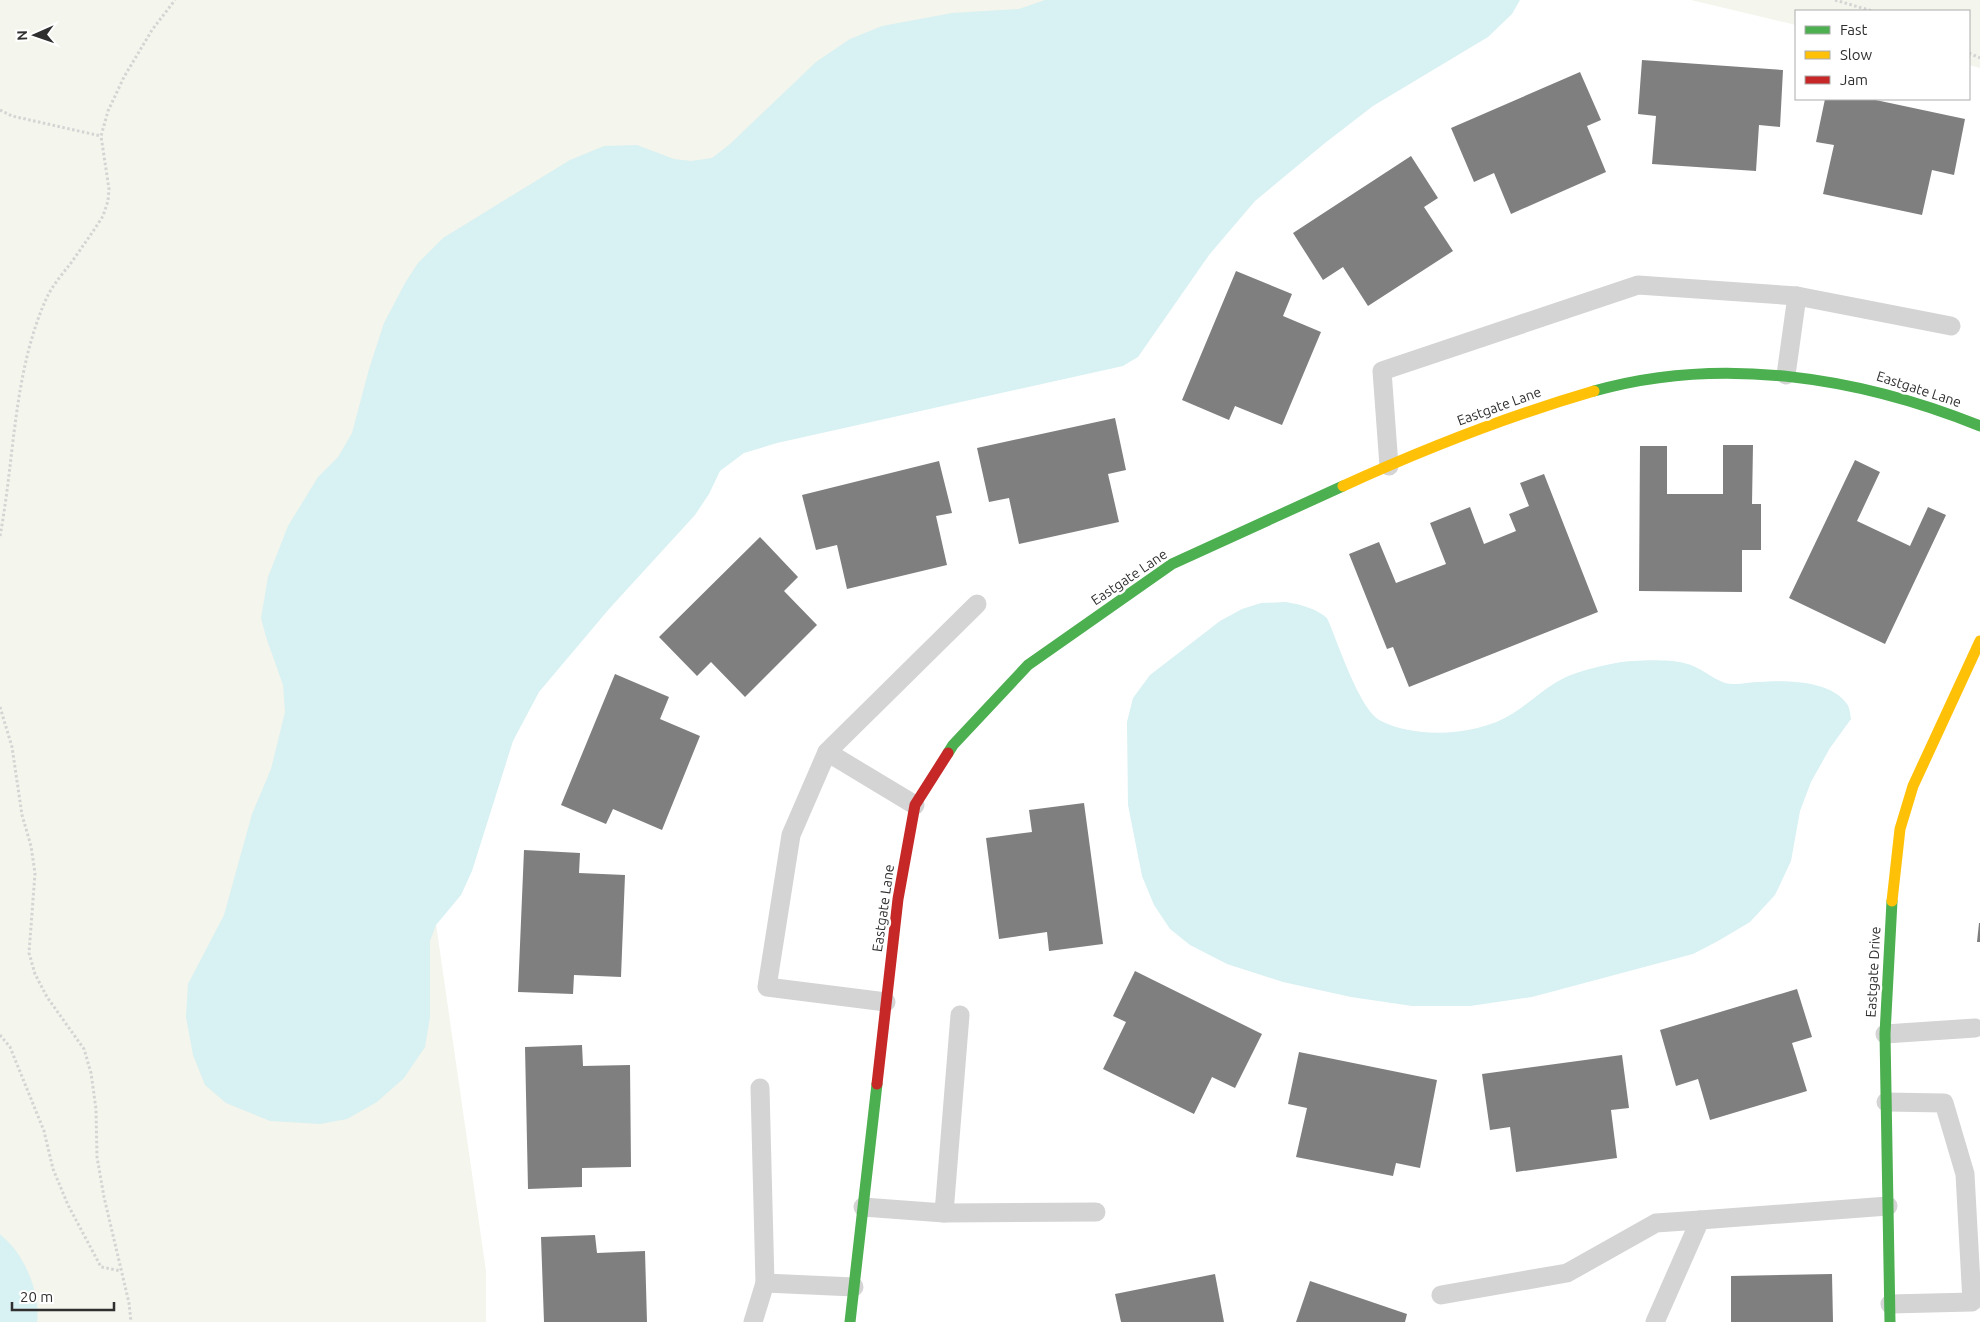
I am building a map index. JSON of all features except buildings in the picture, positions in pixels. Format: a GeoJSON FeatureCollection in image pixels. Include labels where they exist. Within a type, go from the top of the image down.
{"type":"FeatureCollection","features":[{"type":"Feature","properties":{"kind":"street","name":"Eastgate Lane"},"geometry":{"type":"LineString","coordinates":[[850,1322],[898,898],[915,805],[953,745],[1028,665],[1172,564],[1462,435],[1537,409],[1627,382],[1706,374],[1786,375],[1864,388],[1940,410],[1980,426]]}},
{"type":"Feature","properties":{"kind":"street","name":"Eastgate Drive"},"geometry":{"type":"LineString","coordinates":[[1890,1313],[1885,1034],[1890,910],[1900,829],[1913,786],[1954,694],[1980,642]]}},
{"type":"Feature","properties":{"kind":"lane"},"geometry":{"type":"LineString","coordinates":[[1389,466],[1382,371],[1638,285],[1796,296],[1951,326]]}},
{"type":"Feature","properties":{"kind":"lane"},"geometry":{"type":"LineString","coordinates":[[1786,375],[1796,296]]}},
{"type":"Feature","properties":{"kind":"lane"},"geometry":{"type":"LineString","coordinates":[[886,1002],[767,987],[791,835],[827,752],[978,604]]}},
{"type":"Feature","properties":{"kind":"lane"},"geometry":{"type":"LineString","coordinates":[[827,752],[915,805]]}},
{"type":"Feature","properties":{"kind":"lane"},"geometry":{"type":"LineString","coordinates":[[944,1213],[960,1015]]}},
{"type":"Feature","properties":{"kind":"lane"},"geometry":{"type":"LineString","coordinates":[[1885,1034],[1975,1028]]}},
{"type":"Feature","properties":{"kind":"lane"},"geometry":{"type":"LineString","coordinates":[[753,1322],[765,1283],[760,1088]]}},
{"type":"Feature","properties":{"kind":"lane"},"geometry":{"type":"LineString","coordinates":[[1886,1102],[1944,1103],[1966,1174],[1972,1302],[1890,1313]]}},
{"type":"Feature","properties":{"kind":"lane"},"geometry":{"type":"LineString","coordinates":[[1440,1295],[1567,1273],[1656,1223],[1888,1206]]}},
{"type":"Feature","properties":{"kind":"lane"},"geometry":{"type":"LineString","coordinates":[[862,1207],[944,1213],[1096,1212]]}},
{"type":"Feature","properties":{"kind":"lane"},"geometry":{"type":"LineString","coordinates":[[1655,1322],[1700,1220]]}},
{"type":"Feature","properties":{"kind":"lane"},"geometry":{"type":"LineString","coordinates":[[765,1283],[854,1287]]}},
{"type":"Feature","properties":{"kind":"path"},"geometry":{"type":"LineString","coordinates":[[0,536],[8,489],[14,421],[26,362],[37,323],[48,296],[103,216],[108,201],[109,189],[101,136],[108,110],[124,77],[152,30],[175,0]]}},
{"type":"Feature","properties":{"kind":"path"},"geometry":{"type":"LineString","coordinates":[[1835,0],[1869,10]]}},
{"type":"Feature","properties":{"kind":"path"},"geometry":{"type":"LineString","coordinates":[[0,110],[12,116],[101,136]]}},
{"type":"Feature","properties":{"kind":"path"},"geometry":{"type":"LineString","coordinates":[[0,707],[12,747],[22,815],[31,846],[35,873],[29,952],[35,974],[47,997],[84,1049],[92,1073],[96,1109],[97,1157],[129,1303],[131,1322]]}},
{"type":"Feature","properties":{"kind":"path"},"geometry":{"type":"LineString","coordinates":[[0,1035],[10,1047],[44,1131],[53,1169],[84,1239],[100,1267],[121,1271]]}},
{"type":"Feature","properties":{"kind":"shaded area"},"geometry":{"type":"Polygon","coordinates":[[[0,0],[1491,0],[821,159],[421,820],[486,1271],[486,1322],[0,1322],[0,0]]]}},
{"type":"Feature","properties":{"kind":"shaded area"},"geometry":{"type":"Polygon","coordinates":[[[1691,0],[1980,0],[1980,68],[1970,65],[1970,10],[1795,10],[1795,25],[1691,0]]]}},
{"type":"Feature","properties":{"kind":"water"},"geometry":{"type":"Polygon","coordinates":[[[1045,0],[1520,0],[1512,14],[1488,37],[1373,106],[1255,201],[1209,255],[1138,357],[1123,366],[777,443],[744,453],[720,471],[709,494],[695,515],[609,609],[539,692],[513,741],[472,871],[461,895],[436,925],[430,941],[430,1017],[425,1047],[404,1078],[377,1102],[347,1119],[320,1124],[270,1121],[226,1103],[205,1085],[193,1055],[186,1017],[188,984],[224,915],[252,814],[271,769],[285,712],[283,685],[261,618],[268,577],[288,526],[318,477],[338,457],[352,433],[369,369],[384,323],[418,263],[443,238],[570,160],[604,146],[637,145],[674,159],[691,161],[712,158],[730,144],[816,62],[850,39],[882,26],[952,13],[1019,9],[1045,0]]]}},
{"type":"Feature","properties":{"kind":"water"},"geometry":{"type":"Polygon","coordinates":[[[1286,602],[1308,607],[1327,618],[1357,690],[1365,704],[1381,721],[1412,731],[1465,731],[1482,727],[1512,714],[1549,687],[1576,673],[1616,663],[1650,660],[1689,665],[1729,684],[1781,681],[1819,686],[1840,696],[1848,706],[1851,719],[1830,748],[1811,782],[1800,811],[1791,861],[1775,895],[1750,922],[1718,941],[1693,954],[1532,997],[1470,1006],[1412,1006],[1351,997],[1283,982],[1227,964],[1190,945],[1170,929],[1154,905],[1142,876],[1128,805],[1127,722],[1133,698],[1150,675],[1220,621],[1242,609],[1261,603],[1286,602]]]}},
{"type":"Feature","properties":{"kind":"water"},"geometry":{"type":"Polygon","coordinates":[[[0,1234],[16,1251],[30,1276],[37,1304],[37,1322],[0,1322],[0,1234]]]}},
{"type":"Feature","properties":{"kind":"traffic: fast"},"geometry":{"type":"LineString","coordinates":[[1594,391],[1642,380],[1691,374],[1740,373],[1789,377],[1838,384],[1886,395],[1934,409],[1980,426]]}},
{"type":"Feature","properties":{"kind":"traffic: fast"},"geometry":{"type":"LineString","coordinates":[[948,753],[953,745],[1028,665],[1172,564],[1343,486]]}},
{"type":"Feature","properties":{"kind":"traffic: fast"},"geometry":{"type":"LineString","coordinates":[[1890,1322],[1885,1034],[1892,901]]}},
{"type":"Feature","properties":{"kind":"traffic: fast"},"geometry":{"type":"LineString","coordinates":[[850,1322],[877,1084]]}},
{"type":"Feature","properties":{"kind":"traffic: slow"},"geometry":{"type":"LineString","coordinates":[[1343,486],[1467,434],[1530,411],[1594,391]]}},
{"type":"Feature","properties":{"kind":"traffic: slow"},"geometry":{"type":"LineString","coordinates":[[1892,901],[1900,829],[1913,786],[1980,641]]}},
{"type":"Feature","properties":{"kind":"traffic: jam"},"geometry":{"type":"LineString","coordinates":[[877,1084],[898,899],[915,805],[948,753]]}}]}
